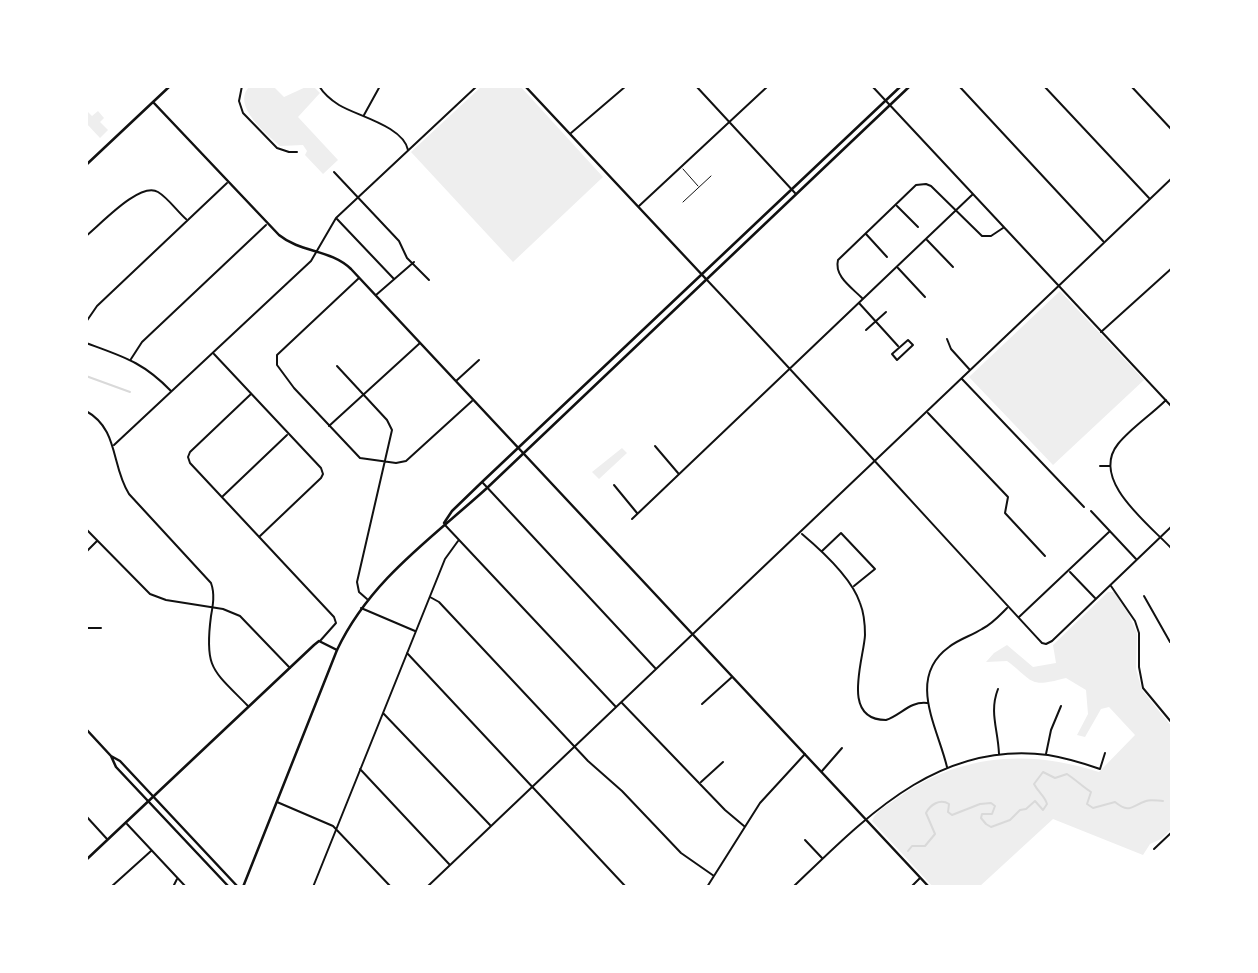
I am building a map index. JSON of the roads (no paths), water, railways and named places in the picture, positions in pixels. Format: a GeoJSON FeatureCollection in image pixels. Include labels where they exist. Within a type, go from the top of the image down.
{"type":"FeatureCollection","features":[{"type":"Feature","properties":{"kind":"main road"},"geometry":{"type":"LineString","coordinates":[[86,165],[170,86]]}},
{"type":"Feature","properties":{"kind":"main road"},"geometry":{"type":"LineString","coordinates":[[525,86],[706,279]]}},
{"type":"Feature","properties":{"kind":"main road"},"geometry":{"type":"LineString","coordinates":[[444,524],[452,511],[482,482],[901,86]]}},
{"type":"Feature","properties":{"kind":"main road"},"geometry":{"type":"LineString","coordinates":[[243,887],[337,650],[368,599],[388,577],[487,488],[910,86]]}},
{"type":"Feature","properties":{"kind":"main road"},"geometry":{"type":"LineString","coordinates":[[153,102],[285,240],[340,259],[359,278],[929,887]]}},
{"type":"Feature","properties":{"kind":"main road"},"geometry":{"type":"LineString","coordinates":[[86,860],[319,641],[337,650]]}},
{"type":"Feature","properties":{"kind":"main road"},"geometry":{"type":"LineString","coordinates":[[86,729],[148,802],[229,887]]}},
{"type":"Feature","properties":{"kind":"main road"},"geometry":{"type":"LineString","coordinates":[[111,756],[120,761],[238,887]]}},
{"type":"Feature","properties":{"kind":"street"},"geometry":{"type":"LineString","coordinates":[[242,86],[239,101],[243,113],[277,148],[297,152]]}},
{"type":"Feature","properties":{"kind":"street"},"geometry":{"type":"LineString","coordinates":[[319,86],[338,105],[388,128],[407,144],[408,151]]}},
{"type":"Feature","properties":{"kind":"street"},"geometry":{"type":"LineString","coordinates":[[364,116],[370,100],[380,86]]}},
{"type":"Feature","properties":{"kind":"street"},"geometry":{"type":"LineString","coordinates":[[114,445],[312,261],[336,218],[477,86]]}},
{"type":"Feature","properties":{"kind":"street"},"geometry":{"type":"LineString","coordinates":[[619,86],[622,89]]}},
{"type":"Feature","properties":{"kind":"street"},"geometry":{"type":"LineString","coordinates":[[570,134],[626,86]]}},
{"type":"Feature","properties":{"kind":"street"},"geometry":{"type":"LineString","coordinates":[[696,86],[796,193]]}},
{"type":"Feature","properties":{"kind":"street"},"geometry":{"type":"LineString","coordinates":[[638,207],[768,86]]}},
{"type":"Feature","properties":{"kind":"street"},"geometry":{"type":"LineString","coordinates":[[872,86],[1172,407]]}},
{"type":"Feature","properties":{"kind":"street"},"geometry":{"type":"LineString","coordinates":[[959,86],[1104,242]]}},
{"type":"Feature","properties":{"kind":"street"},"geometry":{"type":"LineString","coordinates":[[1044,86],[1149,199]]}},
{"type":"Feature","properties":{"kind":"street"},"geometry":{"type":"LineString","coordinates":[[1131,86],[1172,130]]}},
{"type":"Feature","properties":{"kind":"street"},"geometry":{"type":"LineString","coordinates":[[334,172],[399,241],[407,258],[414,262],[429,280]]}},
{"type":"Feature","properties":{"kind":"street"},"geometry":{"type":"LineString","coordinates":[[426,887],[1172,178]]}},
{"type":"Feature","properties":{"kind":"street"},"geometry":{"type":"LineString","coordinates":[[86,322],[97,306],[228,182]]}},
{"type":"Feature","properties":{"kind":"street"},"geometry":{"type":"LineString","coordinates":[[863,299],[840,275],[837,264],[841,256],[916,185],[931,186],[982,236],[991,236],[1004,227]]}},
{"type":"Feature","properties":{"kind":"street"},"geometry":{"type":"LineString","coordinates":[[86,236],[136,194],[148,189],[158,192],[187,221]]}},
{"type":"Feature","properties":{"kind":"street"},"geometry":{"type":"LineString","coordinates":[[632,519],[973,194]]}},
{"type":"Feature","properties":{"kind":"street"},"geometry":{"type":"LineString","coordinates":[[896,204],[918,228]]}},
{"type":"Feature","properties":{"kind":"street"},"geometry":{"type":"LineString","coordinates":[[336,218],[394,279]]}},
{"type":"Feature","properties":{"kind":"street"},"geometry":{"type":"LineString","coordinates":[[131,359],[142,342],[268,224]]}},
{"type":"Feature","properties":{"kind":"street"},"geometry":{"type":"LineString","coordinates":[[865,233],[887,257]]}},
{"type":"Feature","properties":{"kind":"street"},"geometry":{"type":"LineString","coordinates":[[927,239],[953,267]]}},
{"type":"Feature","properties":{"kind":"street"},"geometry":{"type":"LineString","coordinates":[[376,296],[414,262]]}},
{"type":"Feature","properties":{"kind":"street"},"geometry":{"type":"LineString","coordinates":[[897,267],[925,297]]}},
{"type":"Feature","properties":{"kind":"street"},"geometry":{"type":"LineString","coordinates":[[1101,332],[1172,268]]}},
{"type":"Feature","properties":{"kind":"street"},"geometry":{"type":"LineString","coordinates":[[359,278],[277,355],[277,365],[329,427],[360,458],[401,463],[472,400]]}},
{"type":"Feature","properties":{"kind":"street"},"geometry":{"type":"LineString","coordinates":[[706,279],[876,460],[907,498],[1042,643],[1046,644],[1172,526]]}},
{"type":"Feature","properties":{"kind":"street"},"geometry":{"type":"LineString","coordinates":[[859,302],[899,346]]}},
{"type":"Feature","properties":{"kind":"street"},"geometry":{"type":"LineString","coordinates":[[866,330],[886,312]]}},
{"type":"Feature","properties":{"kind":"street"},"geometry":{"type":"LineString","coordinates":[[947,339],[951,349],[970,370]]}},
{"type":"Feature","properties":{"kind":"street"},"geometry":{"type":"LineString","coordinates":[[908,340],[913,345],[897,360],[891,354],[899,346],[908,340]]}},
{"type":"Feature","properties":{"kind":"street"},"geometry":{"type":"LineString","coordinates":[[86,343],[131,359],[149,369],[172,392]]}},
{"type":"Feature","properties":{"kind":"street"},"geometry":{"type":"LineString","coordinates":[[329,427],[419,343]]}},
{"type":"Feature","properties":{"kind":"street"},"geometry":{"type":"LineString","coordinates":[[213,353],[323,474],[259,537]]}},
{"type":"Feature","properties":{"kind":"street"},"geometry":{"type":"LineString","coordinates":[[455,381],[479,360]]}},
{"type":"Feature","properties":{"kind":"street"},"geometry":{"type":"LineString","coordinates":[[337,366],[391,425],[392,435],[357,582],[359,592],[368,599]]}},
{"type":"Feature","properties":{"kind":"street"},"geometry":{"type":"LineString","coordinates":[[962,378],[1084,507]]}},
{"type":"Feature","properties":{"kind":"street"},"geometry":{"type":"LineString","coordinates":[[251,394],[188,457],[190,463],[334,617],[336,623],[319,641]]}},
{"type":"Feature","properties":{"kind":"street"},"geometry":{"type":"LineString","coordinates":[[1166,400],[1118,444],[1111,458],[1111,466],[1112,481],[1119,492],[1172,549]]}},
{"type":"Feature","properties":{"kind":"street"},"geometry":{"type":"LineString","coordinates":[[86,411],[102,423],[114,445],[124,486],[134,500],[207,578],[213,589],[208,641],[210,663],[249,707]]}},
{"type":"Feature","properties":{"kind":"street"},"geometry":{"type":"LineString","coordinates":[[927,412],[1008,496],[1005,513],[1045,556]]}},
{"type":"Feature","properties":{"kind":"street"},"geometry":{"type":"LineString","coordinates":[[222,497],[289,434]]}},
{"type":"Feature","properties":{"kind":"street"},"geometry":{"type":"LineString","coordinates":[[655,446],[679,474]]}},
{"type":"Feature","properties":{"kind":"street"},"geometry":{"type":"LineString","coordinates":[[1100,466],[1111,466]]}},
{"type":"Feature","properties":{"kind":"street"},"geometry":{"type":"LineString","coordinates":[[482,482],[650,660],[656,670]]}},
{"type":"Feature","properties":{"kind":"street"},"geometry":{"type":"LineString","coordinates":[[614,485],[637,514]]}},
{"type":"Feature","properties":{"kind":"street"},"geometry":{"type":"LineString","coordinates":[[1091,511],[1137,560]]}},
{"type":"Feature","properties":{"kind":"street"},"geometry":{"type":"LineString","coordinates":[[444,524],[617,707]]}},
{"type":"Feature","properties":{"kind":"street"},"geometry":{"type":"LineString","coordinates":[[86,529],[150,594],[166,600],[227,610],[244,619],[290,668]]}},
{"type":"Feature","properties":{"kind":"street"},"geometry":{"type":"LineString","coordinates":[[1019,618],[1110,531]]}},
{"type":"Feature","properties":{"kind":"street"},"geometry":{"type":"LineString","coordinates":[[800,532],[853,587],[859,600],[865,622],[857,686],[863,708],[871,717],[886,720],[911,705],[927,703]]}},
{"type":"Feature","properties":{"kind":"street"},"geometry":{"type":"LineString","coordinates":[[821,552],[841,533],[875,569],[853,587]]}},
{"type":"Feature","properties":{"kind":"street"},"geometry":{"type":"LineString","coordinates":[[86,552],[97,541]]}},
{"type":"Feature","properties":{"kind":"street"},"geometry":{"type":"LineString","coordinates":[[313,887],[445,559],[458,541]]}},
{"type":"Feature","properties":{"kind":"street"},"geometry":{"type":"LineString","coordinates":[[1069,571],[1096,599]]}},
{"type":"Feature","properties":{"kind":"street"},"geometry":{"type":"LineString","coordinates":[[1110,585],[1135,621],[1139,633],[1139,667],[1143,688],[1172,723]]}},
{"type":"Feature","properties":{"kind":"street"},"geometry":{"type":"LineString","coordinates":[[1144,596],[1170,642],[1172,641]]}},
{"type":"Feature","properties":{"kind":"street"},"geometry":{"type":"LineString","coordinates":[[430,597],[439,602],[574,747],[622,791],[681,853],[713,876]]}},
{"type":"Feature","properties":{"kind":"street"},"geometry":{"type":"LineString","coordinates":[[947,768],[927,703],[928,676],[940,654],[986,627],[1008,607]]}},
{"type":"Feature","properties":{"kind":"street"},"geometry":{"type":"LineString","coordinates":[[361,608],[416,631]]}},
{"type":"Feature","properties":{"kind":"street"},"geometry":{"type":"LineString","coordinates":[[86,628],[101,628]]}},
{"type":"Feature","properties":{"kind":"street"},"geometry":{"type":"LineString","coordinates":[[407,653],[626,887]]}},
{"type":"Feature","properties":{"kind":"street"},"geometry":{"type":"LineString","coordinates":[[702,704],[732,677]]}},
{"type":"Feature","properties":{"kind":"street"},"geometry":{"type":"LineString","coordinates":[[998,689],[992,709],[998,729],[999,755]]}},
{"type":"Feature","properties":{"kind":"street"},"geometry":{"type":"LineString","coordinates":[[622,703],[725,810],[744,826]]}},
{"type":"Feature","properties":{"kind":"street"},"geometry":{"type":"LineString","coordinates":[[1046,755],[1051,730],[1061,706]]}},
{"type":"Feature","properties":{"kind":"street"},"geometry":{"type":"LineString","coordinates":[[382,712],[491,826]]}},
{"type":"Feature","properties":{"kind":"street"},"geometry":{"type":"LineString","coordinates":[[821,772],[842,748]]}},
{"type":"Feature","properties":{"kind":"street"},"geometry":{"type":"LineString","coordinates":[[793,887],[865,819],[906,788],[947,768],[999,755],[1046,755],[1100,769],[1105,753]]}},
{"type":"Feature","properties":{"kind":"street"},"geometry":{"type":"LineString","coordinates":[[707,887],[744,826],[770,790],[804,754]]}},
{"type":"Feature","properties":{"kind":"street"},"geometry":{"type":"LineString","coordinates":[[700,782],[723,762]]}},
{"type":"Feature","properties":{"kind":"street"},"geometry":{"type":"LineString","coordinates":[[360,769],[450,865]]}},
{"type":"Feature","properties":{"kind":"street"},"geometry":{"type":"LineString","coordinates":[[276,802],[327,822],[391,887]]}},
{"type":"Feature","properties":{"kind":"street"},"geometry":{"type":"LineString","coordinates":[[86,816],[108,839]]}},
{"type":"Feature","properties":{"kind":"street"},"geometry":{"type":"LineString","coordinates":[[126,823],[186,887]]}},
{"type":"Feature","properties":{"kind":"street"},"geometry":{"type":"LineString","coordinates":[[1154,849],[1172,832]]}},
{"type":"Feature","properties":{"kind":"street"},"geometry":{"type":"LineString","coordinates":[[805,840],[823,859]]}},
{"type":"Feature","properties":{"kind":"street"},"geometry":{"type":"LineString","coordinates":[[111,887],[151,851]]}},
{"type":"Feature","properties":{"kind":"street"},"geometry":{"type":"LineString","coordinates":[[911,887],[920,878]]}},
{"type":"Feature","properties":{"kind":"street"},"geometry":{"type":"LineString","coordinates":[[173,887],[177,879]]}},
{"type":"Feature","properties":{"kind":"lane"},"geometry":{"type":"LineString","coordinates":[[681,167],[699,186]]}},
{"type":"Feature","properties":{"kind":"lane"},"geometry":{"type":"LineString","coordinates":[[683,202],[711,176]]}},
{"type":"Feature","properties":{"kind":"waterway"},"geometry":{"type":"LineString","coordinates":[[86,376],[130,392]]}},
{"type":"Feature","properties":{"kind":"waterway"},"geometry":{"type":"LineString","coordinates":[[908,851],[912,846],[925,846],[935,834],[926,813],[939,802],[949,804],[948,812],[952,815],[980,804],[991,803],[995,806],[992,814],[982,814],[981,818],[991,827],[1010,820],[1035,801],[1043,810],[1046,801],[1034,784],[1043,772],[1055,778],[1067,774],[1070,776],[1091,792],[1087,804],[1093,808],[1115,802],[1130,808],[1148,800],[1163,801]]}}]}
